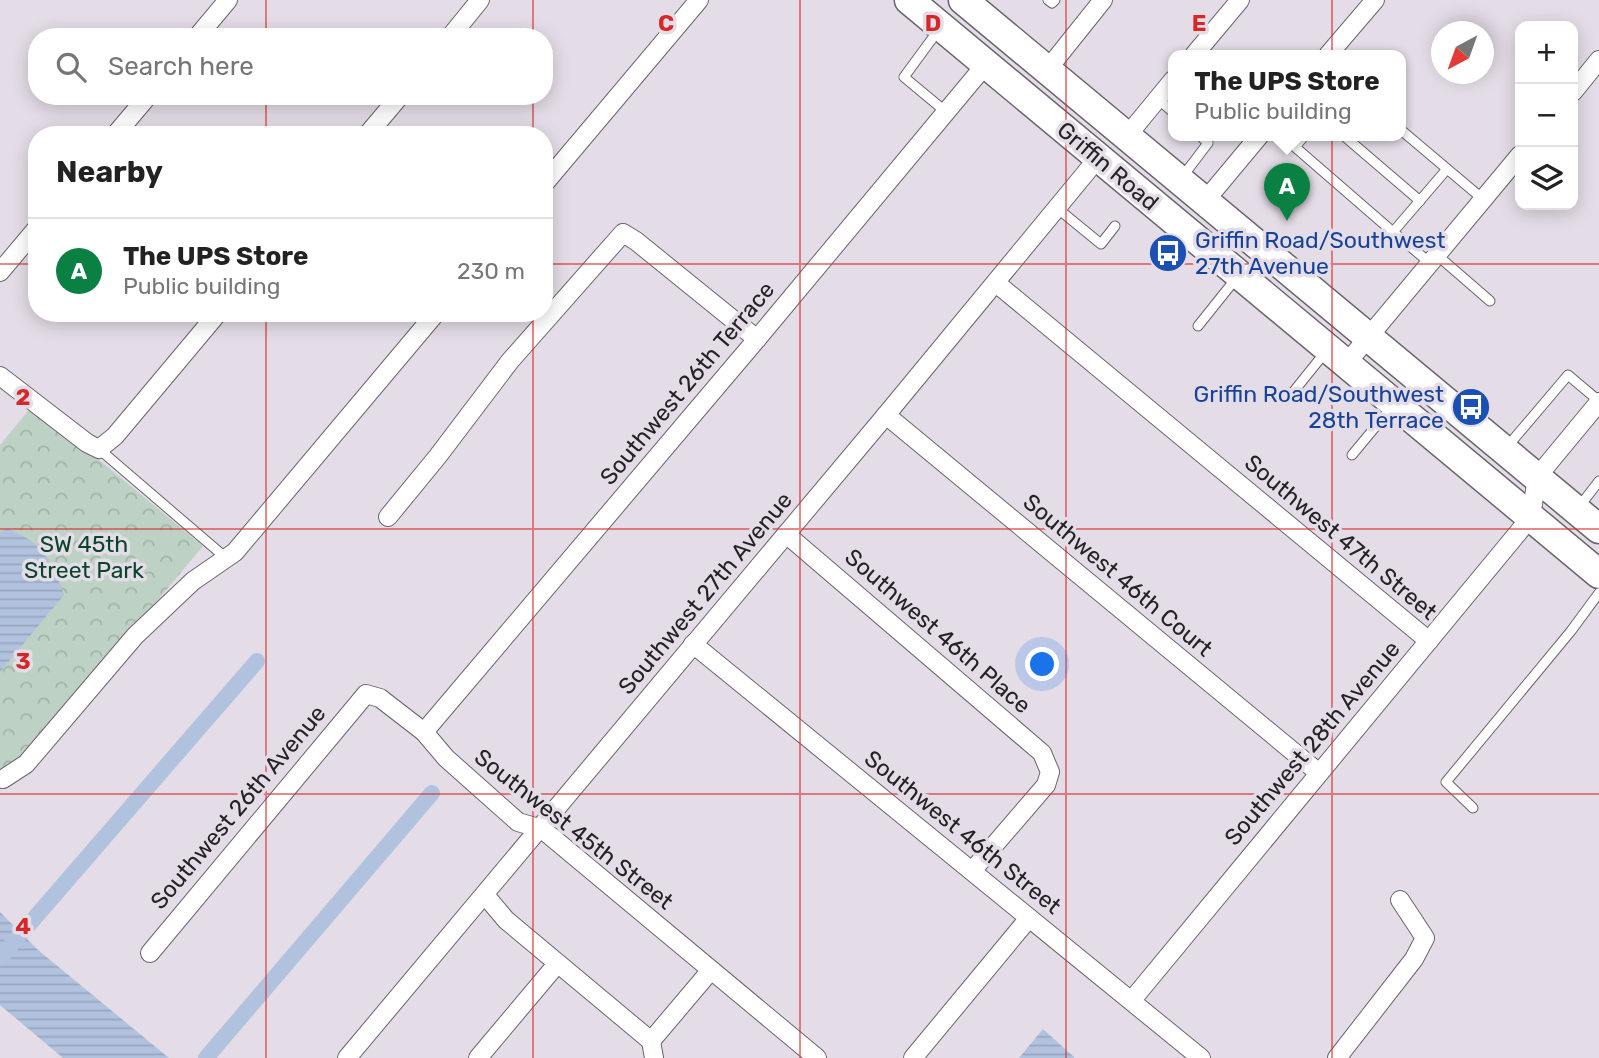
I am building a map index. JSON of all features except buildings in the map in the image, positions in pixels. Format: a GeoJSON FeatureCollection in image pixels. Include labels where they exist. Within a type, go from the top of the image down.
{"type":"FeatureCollection","features":[{"type":"Feature","properties":{"kind":"main road","name":"Griffin Road"},"geometry":{"type":"LineString","coordinates":[[909,0],[1599,573]]}},
{"type":"Feature","properties":{"kind":"main road","name":"Griffin Road"},"geometry":{"type":"LineString","coordinates":[[973,3],[1173,175],[1599,529]]}},
{"type":"Feature","properties":{"kind":"main road"},"geometry":{"type":"LineString","coordinates":[[1058,124],[1127,136]]}},
{"type":"Feature","properties":{"kind":"main road"},"geometry":{"type":"LineString","coordinates":[[1098,158],[1173,175]]}},
{"type":"Feature","properties":{"kind":"street"},"geometry":{"type":"LineString","coordinates":[[205,28],[228,0]]}},
{"type":"Feature","properties":{"kind":"street"},"geometry":{"type":"LineString","coordinates":[[457,28],[480,0]]}},
{"type":"Feature","properties":{"kind":"street"},"geometry":{"type":"LineString","coordinates":[[553,173],[699,0]]}},
{"type":"Feature","properties":{"kind":"street"},"geometry":{"type":"LineString","coordinates":[[1047,69],[1103,0]]}},
{"type":"Feature","properties":{"kind":"street"},"geometry":{"type":"LineString","coordinates":[[1198,50],[1240,0]]}},
{"type":"Feature","properties":{"kind":"street"},"geometry":{"type":"LineString","coordinates":[[1332,50],[1375,0]]}},
{"type":"Feature","properties":{"kind":"street"},"geometry":{"type":"LineString","coordinates":[[1578,86],[1599,60]]}},
{"type":"Feature","properties":{"kind":"street","name":"Southwest 26th Terrace"},"geometry":{"type":"LineString","coordinates":[[424,732],[986,64]]}},
{"type":"Feature","properties":{"kind":"street"},"geometry":{"type":"LineString","coordinates":[[1127,136],[1168,86]]}},
{"type":"Feature","properties":{"kind":"street"},"geometry":{"type":"LineString","coordinates":[[123,126],[140,105]]}},
{"type":"Feature","properties":{"kind":"street"},"geometry":{"type":"LineString","coordinates":[[375,126],[393,105]]}},
{"type":"Feature","properties":{"kind":"street"},"geometry":{"type":"LineString","coordinates":[[1205,201],[1255,141]]}},
{"type":"Feature","properties":{"kind":"street","name":"Southwest 27th Avenue"},"geometry":{"type":"LineString","coordinates":[[347,1058],[542,829],[1098,158]]}},
{"type":"Feature","properties":{"kind":"street"},"geometry":{"type":"LineString","coordinates":[[1337,356],[1368,338],[1515,161]]}},
{"type":"Feature","properties":{"kind":"street"},"geometry":{"type":"LineString","coordinates":[[553,312],[623,233],[757,339]]}},
{"type":"Feature","properties":{"kind":"street"},"geometry":{"type":"LineString","coordinates":[[0,272],[28,239]]}},
{"type":"Feature","properties":{"kind":"street","name":"Southwest 47th Street"},"geometry":{"type":"LineString","coordinates":[[996,283],[1429,641]]}},
{"type":"Feature","properties":{"kind":"street"},"geometry":{"type":"LineString","coordinates":[[0,376],[87,443],[99,449],[115,436],[210,322]]}},
{"type":"Feature","properties":{"kind":"street"},"geometry":{"type":"LineString","coordinates":[[3,779],[26,764],[135,636],[193,581],[235,552],[428,322]]}},
{"type":"Feature","properties":{"kind":"street"},"geometry":{"type":"LineString","coordinates":[[388,517],[510,361],[544,322]]}},
{"type":"Feature","properties":{"kind":"street"},"geometry":{"type":"LineString","coordinates":[[1531,517],[1536,477],[1599,401]]}},
{"type":"Feature","properties":{"kind":"street","name":"Southwest 46th Court"},"geometry":{"type":"LineString","coordinates":[[886,415],[1319,773]]}},
{"type":"Feature","properties":{"kind":"street","name":"Southwest 28th Avenue"},"geometry":{"type":"LineString","coordinates":[[1132,1000],[1531,517]]}},
{"type":"Feature","properties":{"kind":"street","name":"Southwest 46th Place"},"geometry":{"type":"LineString","coordinates":[[786,534],[1042,753],[1050,772],[1046,785],[972,871]]}},
{"type":"Feature","properties":{"kind":"street","name":"Southwest 46th Street"},"geometry":{"type":"LineString","coordinates":[[693,644],[1132,1000],[1195,1056]]}},
{"type":"Feature","properties":{"kind":"street","name":"Southwest 45th Street"},"geometry":{"type":"LineString","coordinates":[[366,694],[380,698],[424,732],[446,758],[518,822],[542,829],[817,1058]]}},
{"type":"Feature","properties":{"kind":"street","name":"Southwest 26th Avenue"},"geometry":{"type":"LineString","coordinates":[[150,953],[366,694]]}},
{"type":"Feature","properties":{"kind":"street"},"geometry":{"type":"LineString","coordinates":[[485,895],[506,920],[653,1050],[711,970]]}},
{"type":"Feature","properties":{"kind":"street"},"geometry":{"type":"LineString","coordinates":[[1337,1058],[1415,959],[1425,938],[1400,900]]}},
{"type":"Feature","properties":{"kind":"street"},"geometry":{"type":"LineString","coordinates":[[913,1058],[1029,918]]}},
{"type":"Feature","properties":{"kind":"street"},"geometry":{"type":"LineString","coordinates":[[478,1058],[557,964]]}},
{"type":"Feature","properties":{"kind":"lane"},"geometry":{"type":"LineString","coordinates":[[1048,0],[1052,3],[1055,0]]}},
{"type":"Feature","properties":{"kind":"lane"},"geometry":{"type":"LineString","coordinates":[[941,27],[904,77],[946,112]]}},
{"type":"Feature","properties":{"kind":"lane"},"geometry":{"type":"LineString","coordinates":[[1158,99],[1168,108]]}},
{"type":"Feature","properties":{"kind":"lane"},"geometry":{"type":"LineString","coordinates":[[1406,134],[1484,200]]}},
{"type":"Feature","properties":{"kind":"lane"},"geometry":{"type":"LineString","coordinates":[[1173,175],[1208,143],[1206,141]]}},
{"type":"Feature","properties":{"kind":"lane"},"geometry":{"type":"LineString","coordinates":[[1300,141],[1295,147],[1393,232],[1490,301]]}},
{"type":"Feature","properties":{"kind":"lane"},"geometry":{"type":"LineString","coordinates":[[1350,141],[1420,201]]}},
{"type":"Feature","properties":{"kind":"lane"},"geometry":{"type":"LineString","coordinates":[[1393,232],[1447,169]]}},
{"type":"Feature","properties":{"kind":"lane"},"geometry":{"type":"LineString","coordinates":[[1057,208],[1101,244],[1115,226]]}},
{"type":"Feature","properties":{"kind":"lane"},"geometry":{"type":"LineString","coordinates":[[1198,326],[1239,275]]}},
{"type":"Feature","properties":{"kind":"lane"},"geometry":{"type":"LineString","coordinates":[[1290,396],[1337,356]]}},
{"type":"Feature","properties":{"kind":"lane"},"geometry":{"type":"LineString","coordinates":[[1504,450],[1567,375],[1599,401]]}},
{"type":"Feature","properties":{"kind":"lane"},"geometry":{"type":"LineString","coordinates":[[1352,455],[1394,404]]}},
{"type":"Feature","properties":{"kind":"lane"},"geometry":{"type":"LineString","coordinates":[[99,449],[226,558]]}},
{"type":"Feature","properties":{"kind":"lane"},"geometry":{"type":"LineString","coordinates":[[1576,510],[1599,481]]}},
{"type":"Feature","properties":{"kind":"lane"},"geometry":{"type":"LineString","coordinates":[[1473,808],[1446,782],[1571,631],[1599,593]]}},
{"type":"Feature","properties":{"kind":"green space","name":"SW 45th Street Park"},"geometry":{"type":"Polygon","coordinates":[[[33,405],[203,546],[0,790],[0,445],[33,405]]]}},
{"type":"Feature","properties":{"kind":"water"},"geometry":{"type":"Polygon","coordinates":[[[7,529],[38,546],[55,572],[64,595],[0,672],[0,532],[7,529]]]}},
{"type":"Feature","properties":{"kind":"water"},"geometry":{"type":"Polygon","coordinates":[[[0,912],[38,950],[169,1058],[63,1058],[0,1005],[0,912]]]}},
{"type":"Feature","properties":{"kind":"water"},"geometry":{"type":"Polygon","coordinates":[[[1043,1029],[1074,1057],[1074,1058],[1019,1058],[1043,1029]]]}},
{"type":"Feature","properties":{"kind":"waterway"},"geometry":{"type":"LineString","coordinates":[[0,958],[257,661]]}},
{"type":"Feature","properties":{"kind":"waterway"},"geometry":{"type":"LineString","coordinates":[[206,1058],[432,793]]}},
{"type":"Feature","properties":{"kind":"place","name":"The UPS Store"},"geometry":{"type":"Point","coordinates":[1287,221]}},
{"type":"Feature","properties":{"kind":"place","name":"Griffin Road/Southwest 27th Avenue"},"geometry":{"type":"Point","coordinates":[1168,253]}},
{"type":"Feature","properties":{"kind":"place","name":"Griffin Road/Southwest 28th Terrace"},"geometry":{"type":"Point","coordinates":[1471,407]}}]}
